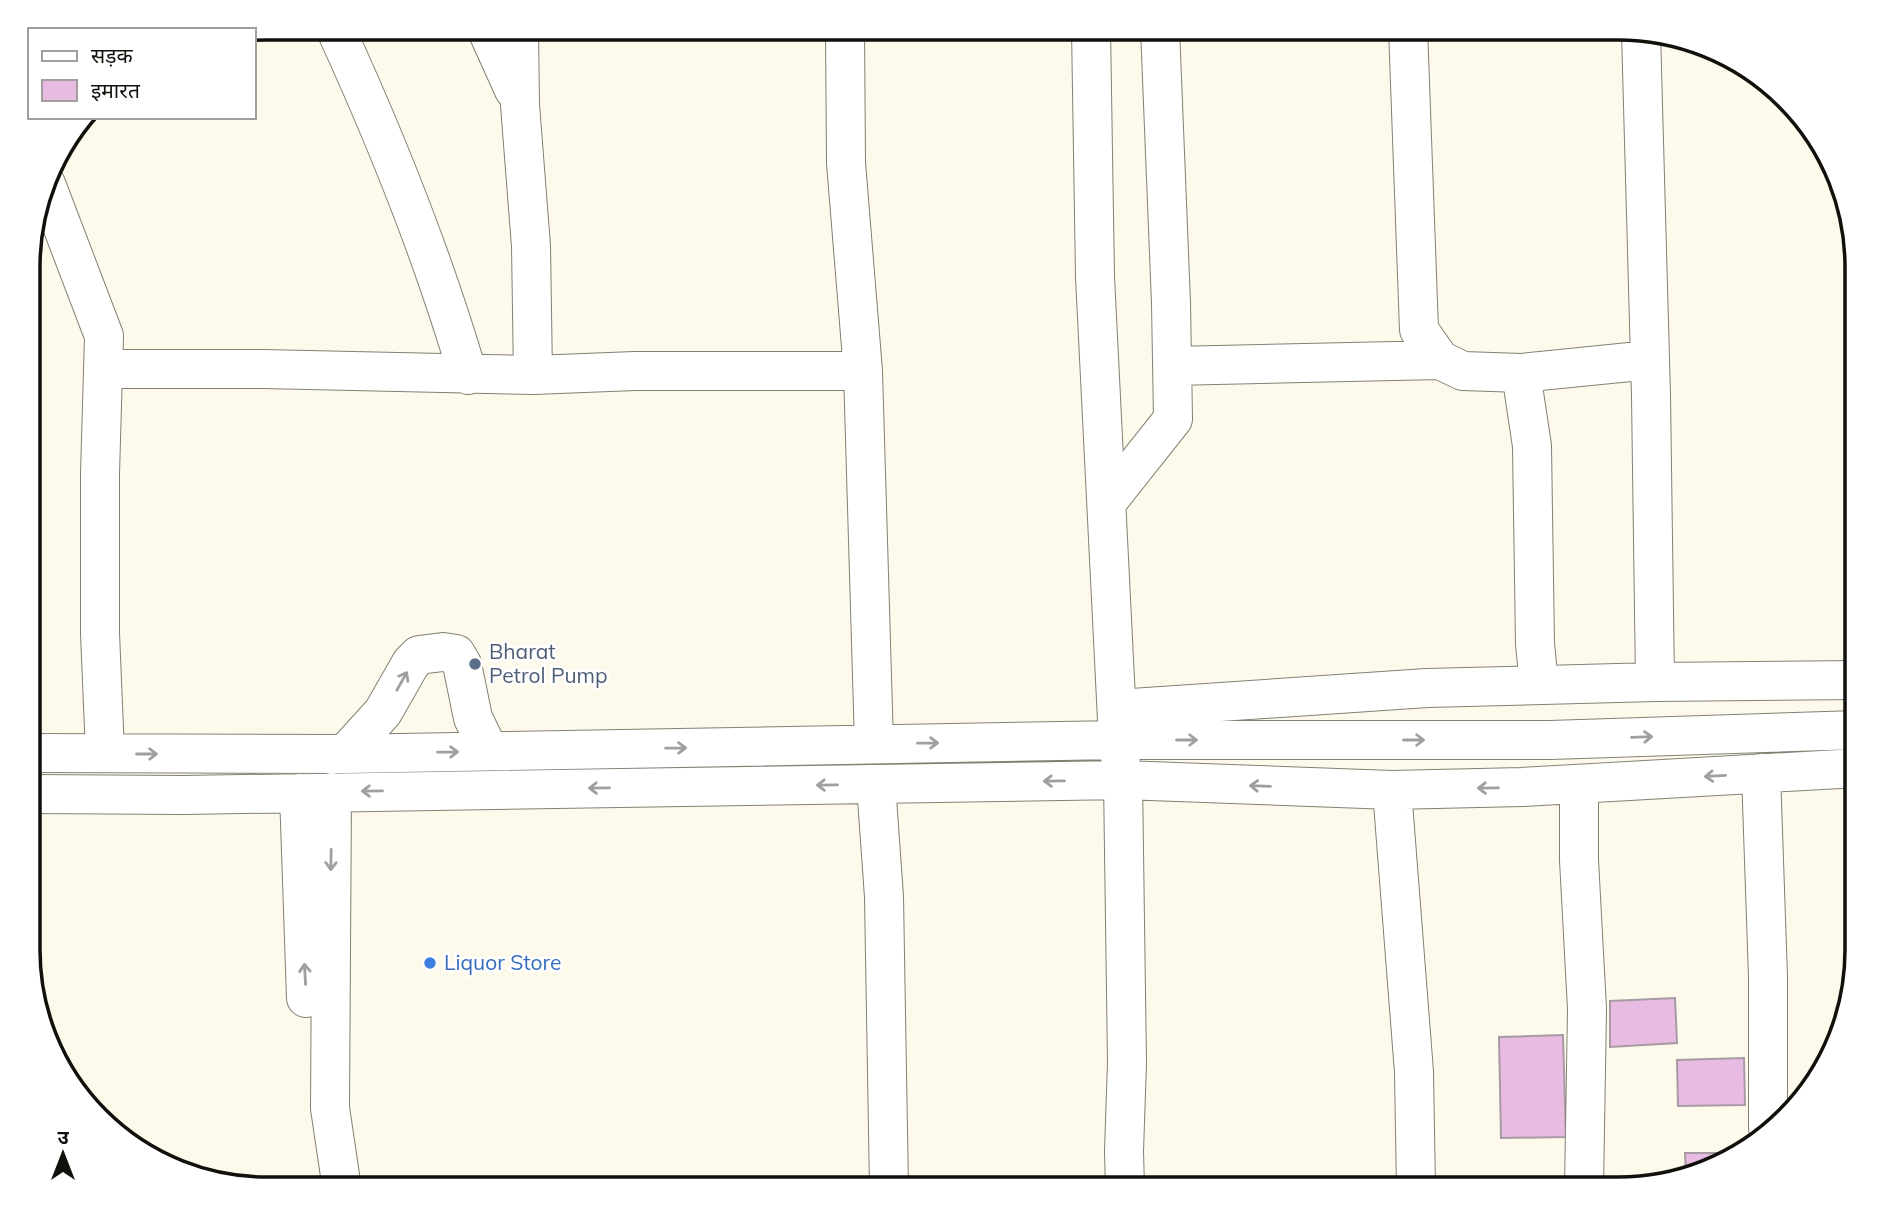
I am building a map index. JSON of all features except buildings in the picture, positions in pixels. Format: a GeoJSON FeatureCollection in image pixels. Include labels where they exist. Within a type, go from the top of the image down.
{"type":"FeatureCollection","features":[{"type":"Feature","properties":{"kind":"street"},"geometry":{"type":"LineString","coordinates":[[341,40],[370,104],[445,296],[468,375]]}},
{"type":"Feature","properties":{"kind":"street"},"geometry":{"type":"LineString","coordinates":[[491,40],[520,104]]}},
{"type":"Feature","properties":{"kind":"street"},"geometry":{"type":"LineString","coordinates":[[519,40],[520,104],[531,246],[533,375]]}},
{"type":"Feature","properties":{"kind":"street"},"geometry":{"type":"LineString","coordinates":[[845,40],[846,163],[863,371],[874,744]]}},
{"type":"Feature","properties":{"kind":"street"},"geometry":{"type":"LineString","coordinates":[[1091,40],[1095,276],[1123,780],[1127,1063],[1125,1176]]}},
{"type":"Feature","properties":{"kind":"street"},"geometry":{"type":"LineString","coordinates":[[1108,501],[1173,419],[1160,40]]}},
{"type":"Feature","properties":{"kind":"street"},"geometry":{"type":"LineString","coordinates":[[1408,40],[1419,330],[1440,360]]}},
{"type":"Feature","properties":{"kind":"street"},"geometry":{"type":"LineString","coordinates":[[1641,42],[1655,682]]}},
{"type":"Feature","properties":{"kind":"street"},"geometry":{"type":"LineString","coordinates":[[51,197],[104,336],[100,474],[100,633],[105,753]]}},
{"type":"Feature","properties":{"kind":"street"},"geometry":{"type":"LineString","coordinates":[[1172,366],[1440,360],[1463,371],[1521,373],[1650,360]]}},
{"type":"Feature","properties":{"kind":"street"},"geometry":{"type":"LineString","coordinates":[[103,369],[393,371],[468,375],[635,371],[863,371]]}},
{"type":"Feature","properties":{"kind":"street"},"geometry":{"type":"LineString","coordinates":[[1521,373],[1532,446],[1535,644],[1539,684]]}},
{"type":"Feature","properties":{"kind":"street"},"geometry":{"type":"LineString","coordinates":[[345,754],[383,712],[411,663],[419,655],[443,652],[456,654],[462,664],[473,718],[489,751]]}},
{"type":"Feature","properties":{"kind":"street"},"geometry":{"type":"LineString","coordinates":[[40,753],[345,754],[874,744],[1118,724],[1427,688],[1844,680]]}},
{"type":"Feature","properties":{"kind":"street"},"geometry":{"type":"LineString","coordinates":[[1118,724],[1550,740],[1844,730]]}},
{"type":"Feature","properties":{"kind":"street"},"geometry":{"type":"LineString","coordinates":[[40,794],[1123,780],[1392,790],[1579,784],[1844,769]]}},
{"type":"Feature","properties":{"kind":"street"},"geometry":{"type":"LineString","coordinates":[[1761,773],[1768,977],[1768,1119]]}},
{"type":"Feature","properties":{"kind":"street"},"geometry":{"type":"LineString","coordinates":[[876,784],[884,897],[889,1177]]}},
{"type":"Feature","properties":{"kind":"street"},"geometry":{"type":"LineString","coordinates":[[1579,784],[1579,860],[1587,1009],[1584,1176]]}},
{"type":"Feature","properties":{"kind":"street"},"geometry":{"type":"LineString","coordinates":[[1392,790],[1413,1072],[1416,1176]]}},
{"type":"Feature","properties":{"kind":"street"},"geometry":{"type":"LineString","coordinates":[[315,792],[315,1177]]}},
{"type":"Feature","properties":{"kind":"street"},"geometry":{"type":"LineString","coordinates":[[315,792],[330,1108],[340,1177]]}},
{"type":"Feature","properties":{"kind":"place","name":"Bharat Petrol Pump"},"geometry":{"type":"Point","coordinates":[475,664]}},
{"type":"Feature","properties":{"kind":"place","name":"Liquor Store"},"geometry":{"type":"Point","coordinates":[430,963]}}]}
